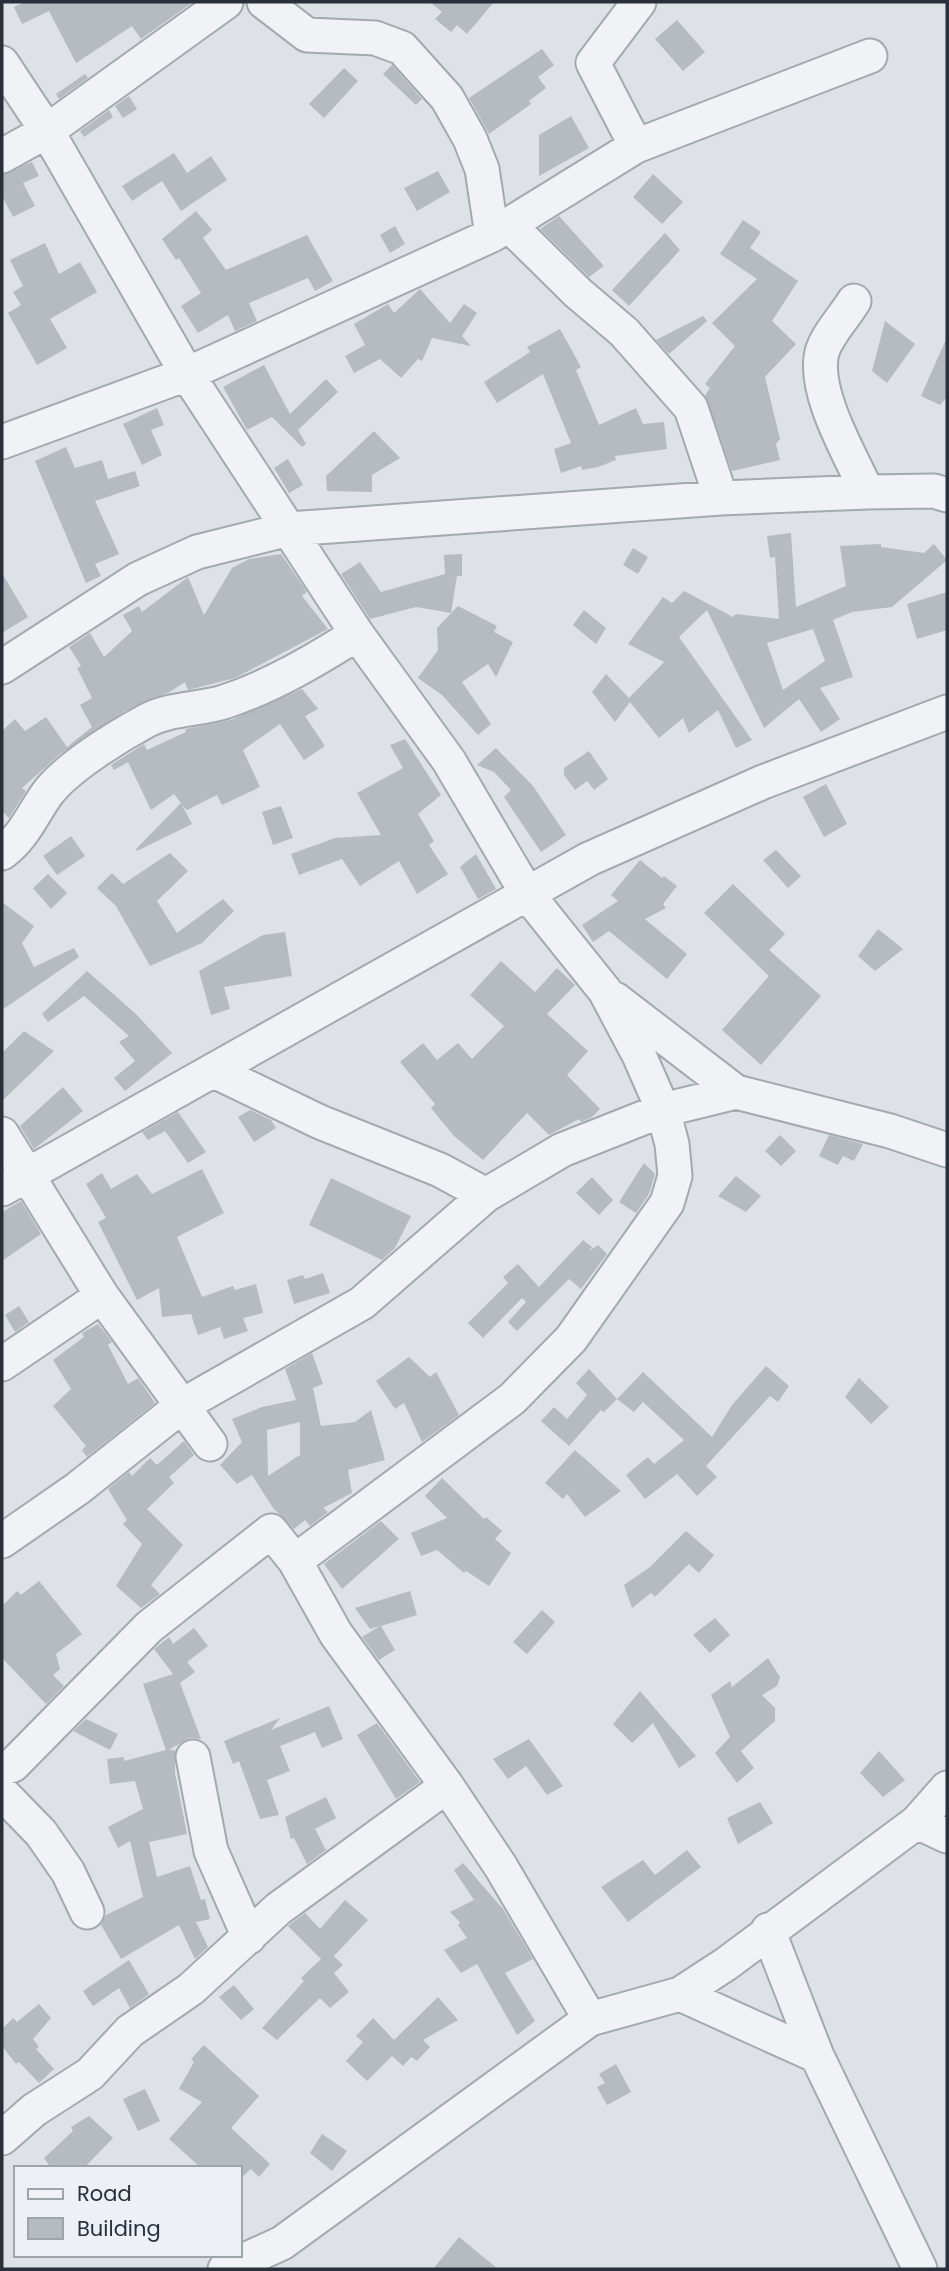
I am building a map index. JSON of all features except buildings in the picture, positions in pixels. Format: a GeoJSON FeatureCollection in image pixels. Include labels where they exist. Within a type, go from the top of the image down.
{"type":"FeatureCollection","features":[{"type":"Feature","properties":{"kind":"street"},"geometry":{"type":"LineString","coordinates":[[2,156],[47,131],[226,2]]}},
{"type":"Feature","properties":{"kind":"street"},"geometry":{"type":"LineString","coordinates":[[264,2],[307,35],[375,38],[402,48],[447,98],[470,139],[501,230],[624,332],[691,408],[721,498]]}},
{"type":"Feature","properties":{"kind":"street"},"geometry":{"type":"LineString","coordinates":[[636,146],[593,63],[639,2]]}},
{"type":"Feature","properties":{"kind":"street"},"geometry":{"type":"LineString","coordinates":[[2,442],[187,374],[501,230],[636,146],[870,56]]}},
{"type":"Feature","properties":{"kind":"street"},"geometry":{"type":"LineString","coordinates":[[2,63],[47,131],[187,374],[357,634],[449,761],[528,895],[605,991],[639,1055],[663,1110],[672,1144],[675,1176],[667,1203],[570,1339],[512,1399],[295,1561]]}},
{"type":"Feature","properties":{"kind":"street"},"geometry":{"type":"LineString","coordinates":[[854,301],[822,352],[822,382],[832,415],[867,492]]}},
{"type":"Feature","properties":{"kind":"street"},"geometry":{"type":"LineString","coordinates":[[2,667],[138,579],[197,552],[289,529],[721,498],[934,491],[947,495]]}},
{"type":"Feature","properties":{"kind":"street"},"geometry":{"type":"LineString","coordinates":[[2,853],[25,830],[48,793],[77,766],[147,720],[172,712],[208,707],[254,692],[305,667],[357,634]]}},
{"type":"Feature","properties":{"kind":"street"},"geometry":{"type":"LineString","coordinates":[[15,1182],[589,859],[763,782],[947,712]]}},
{"type":"Feature","properties":{"kind":"street"},"geometry":{"type":"LineString","coordinates":[[605,991],[736,1092],[890,1131],[947,1150]]}},
{"type":"Feature","properties":{"kind":"street"},"geometry":{"type":"LineString","coordinates":[[214,1071],[320,1122],[440,1170],[486,1195]]}},
{"type":"Feature","properties":{"kind":"street"},"geometry":{"type":"LineString","coordinates":[[2,1541],[77,1489],[183,1405],[362,1303],[486,1195],[562,1150],[663,1110],[736,1092]]}},
{"type":"Feature","properties":{"kind":"street"},"geometry":{"type":"LineString","coordinates":[[2,1134],[15,1182],[210,1444]]}},
{"type":"Feature","properties":{"kind":"street"},"geometry":{"type":"LineString","coordinates":[[2,1364],[102,1296]]}},
{"type":"Feature","properties":{"kind":"street"},"geometry":{"type":"LineString","coordinates":[[2,1769],[13,1765],[149,1628],[271,1531],[295,1561],[336,1634],[447,1786],[537,1924],[590,2020]]}},
{"type":"Feature","properties":{"kind":"street"},"geometry":{"type":"LineString","coordinates":[[193,1757],[211,1851],[248,1937]]}},
{"type":"Feature","properties":{"kind":"street"},"geometry":{"type":"LineString","coordinates":[[2,2138],[34,2110],[90,2074],[130,2031],[191,1989],[278,1909],[329,1869],[447,1786]]}},
{"type":"Feature","properties":{"kind":"street"},"geometry":{"type":"LineString","coordinates":[[225,2269],[277,2256],[590,2020],[680,1994],[917,1822],[947,1788]]}},
{"type":"Feature","properties":{"kind":"street"},"geometry":{"type":"LineString","coordinates":[[2,1793],[41,1833],[68,1872],[87,1912]]}},
{"type":"Feature","properties":{"kind":"street"},"geometry":{"type":"LineString","coordinates":[[917,1822],[947,1836]]}},
{"type":"Feature","properties":{"kind":"street"},"geometry":{"type":"LineString","coordinates":[[768,1930],[817,2056],[920,2269]]}},
{"type":"Feature","properties":{"kind":"street"},"geometry":{"type":"LineString","coordinates":[[680,1994],[817,2056]]}}]}
